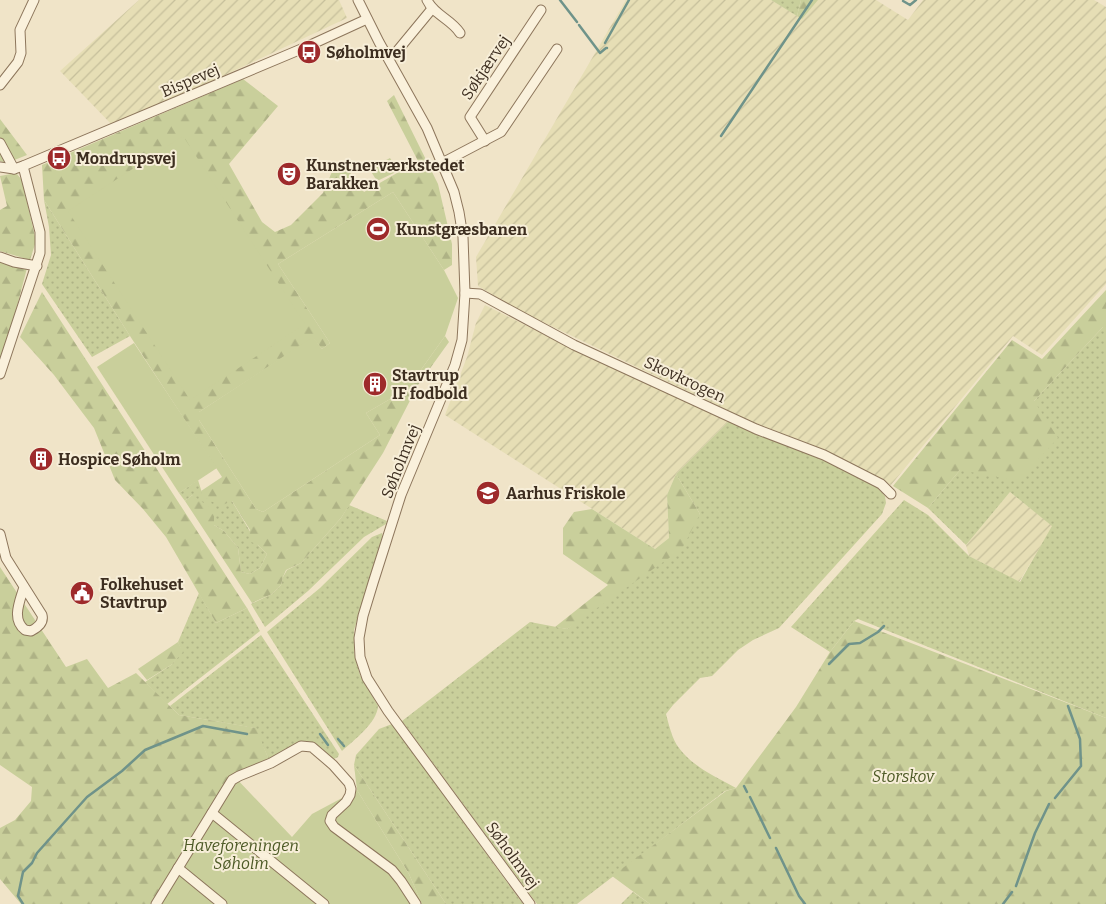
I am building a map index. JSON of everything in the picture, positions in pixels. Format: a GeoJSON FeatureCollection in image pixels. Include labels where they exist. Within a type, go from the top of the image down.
{"type":"FeatureCollection","features":[{"type":"Feature","properties":{"kind":"street"},"geometry":{"type":"LineString","coordinates":[[0,85],[18,62],[22,53],[20,30],[34,0]]}},
{"type":"Feature","properties":{"kind":"street","name":"Søholmvej"},"geometry":{"type":"LineString","coordinates":[[358,0],[424,122],[454,192],[463,237],[465,293],[462,340],[455,365],[388,534],[363,616],[359,638],[360,657],[367,678],[388,711],[530,904]]}},
{"type":"Feature","properties":{"kind":"street"},"geometry":{"type":"LineString","coordinates":[[427,0],[431,10],[454,25],[460,33]]}},
{"type":"Feature","properties":{"kind":"street"},"geometry":{"type":"LineString","coordinates":[[398,50],[431,10]]}},
{"type":"Feature","properties":{"kind":"street","name":"Søkjærvej"},"geometry":{"type":"LineString","coordinates":[[485,141],[470,117],[541,10]]}},
{"type":"Feature","properties":{"kind":"street","name":"Bispevej"},"geometry":{"type":"LineString","coordinates":[[19,168],[306,47],[367,19]]}},
{"type":"Feature","properties":{"kind":"street"},"geometry":{"type":"LineString","coordinates":[[442,163],[501,132],[506,127],[557,48]]}},
{"type":"Feature","properties":{"kind":"street"},"geometry":{"type":"LineString","coordinates":[[0,143],[19,168],[40,232],[40,253],[37,266],[0,374]]}},
{"type":"Feature","properties":{"kind":"street"},"geometry":{"type":"LineString","coordinates":[[0,167],[19,168]]}},
{"type":"Feature","properties":{"kind":"street"},"geometry":{"type":"LineString","coordinates":[[0,257],[14,262],[37,266]]}},
{"type":"Feature","properties":{"kind":"street","name":"Skovkrogen"},"geometry":{"type":"LineString","coordinates":[[465,293],[480,294],[574,345],[756,429],[824,455],[881,484],[891,494]]}},
{"type":"Feature","properties":{"kind":"street"},"geometry":{"type":"LineString","coordinates":[[0,534],[6,558],[24,586]]}},
{"type":"Feature","properties":{"kind":"street"},"geometry":{"type":"LineString","coordinates":[[156,904],[232,780],[271,763],[301,746],[312,747],[350,783],[350,796],[332,815],[330,821],[334,827],[392,870],[416,904]]}},
{"type":"Feature","properties":{"kind":"street"},"geometry":{"type":"LineString","coordinates":[[212,813],[324,904]]}},
{"type":"Feature","properties":{"kind":"street"},"geometry":{"type":"LineString","coordinates":[[178,868],[222,904]]}},
{"type":"Feature","properties":{"kind":"shaded area"},"geometry":{"type":"Polygon","coordinates":[[[139,0],[339,0],[347,18],[114,127],[60,71],[139,0]]]}},
{"type":"Feature","properties":{"kind":"shaded area"},"geometry":{"type":"Polygon","coordinates":[[[626,0],[771,0],[801,18],[814,0],[876,0],[908,20],[923,0],[1094,0],[1106,7],[1106,284],[1042,355],[1013,336],[891,485],[814,446],[752,422],[524,313],[478,286],[476,257],[626,0]]]}},
{"type":"Feature","properties":{"kind":"shaded area"},"geometry":{"type":"Polygon","coordinates":[[[485,305],[595,360],[730,420],[676,474],[667,495],[669,538],[655,549],[445,415],[467,357],[476,323],[485,305]]]}},
{"type":"Feature","properties":{"kind":"shaded area"},"geometry":{"type":"Polygon","coordinates":[[[1010,492],[1053,526],[1019,582],[969,556],[966,545],[1010,492]]]}},
{"type":"Feature","properties":{"kind":"green space"},"geometry":{"type":"Polygon","coordinates":[[[771,0],[801,0],[797,16],[771,0]]]}},
{"type":"Feature","properties":{"kind":"green space"},"geometry":{"type":"Polygon","coordinates":[[[801,0],[818,0],[802,19],[797,16],[801,0]]]}},
{"type":"Feature","properties":{"kind":"green space"},"geometry":{"type":"Polygon","coordinates":[[[243,79],[278,106],[229,164],[262,222],[275,232],[291,225],[323,193],[334,167],[343,163],[364,192],[418,161],[387,101],[394,95],[438,184],[452,244],[452,265],[444,270],[393,192],[278,264],[330,343],[322,349],[313,338],[199,412],[199,420],[256,509],[263,512],[380,435],[366,413],[392,398],[398,388],[418,374],[445,336],[449,342],[418,385],[383,453],[341,518],[301,563],[286,570],[281,585],[272,594],[252,603],[185,501],[192,495],[214,510],[214,525],[224,531],[238,548],[241,572],[250,574],[260,568],[267,554],[258,545],[249,541],[250,530],[232,501],[220,506],[202,496],[201,491],[222,477],[44,200],[42,165],[243,79]]]}},
{"type":"Feature","properties":{"kind":"green space"},"geometry":{"type":"Polygon","coordinates":[[[0,119],[27,155],[7,163],[0,161],[0,119]]]}},
{"type":"Feature","properties":{"kind":"green space"},"geometry":{"type":"Polygon","coordinates":[[[183,136],[305,324],[190,400],[68,211],[183,136]]]}},
{"type":"Feature","properties":{"kind":"green space"},"geometry":{"type":"Polygon","coordinates":[[[390,158],[397,169],[396,172],[377,181],[370,170],[371,168],[390,158]]]}},
{"type":"Feature","properties":{"kind":"green space"},"geometry":{"type":"Polygon","coordinates":[[[16,173],[22,180],[36,241],[30,260],[0,251],[0,210],[7,206],[0,176],[16,173]]]}},
{"type":"Feature","properties":{"kind":"green space"},"geometry":{"type":"Polygon","coordinates":[[[393,192],[444,270],[458,298],[445,336],[418,374],[398,388],[392,398],[366,413],[380,435],[263,512],[256,509],[199,420],[199,412],[313,337],[322,349],[330,343],[278,264],[393,192]]]}},
{"type":"Feature","properties":{"kind":"green space"},"geometry":{"type":"Polygon","coordinates":[[[44,200],[130,336],[92,357],[42,284],[51,255],[49,227],[44,200]]]}},
{"type":"Feature","properties":{"kind":"green space"},"geometry":{"type":"Polygon","coordinates":[[[0,260],[27,268],[10,333],[0,361],[0,260]]]}},
{"type":"Feature","properties":{"kind":"green space"},"geometry":{"type":"Polygon","coordinates":[[[1106,290],[1106,327],[1103,327],[1034,401],[1058,438],[1018,481],[960,470],[928,508],[893,486],[1012,340],[1042,359],[1106,290]]]}},
{"type":"Feature","properties":{"kind":"green space"},"geometry":{"type":"Polygon","coordinates":[[[42,292],[247,608],[216,623],[166,537],[143,509],[115,480],[94,428],[54,375],[20,337],[42,292]]]}},
{"type":"Feature","properties":{"kind":"green space"},"geometry":{"type":"Polygon","coordinates":[[[1103,327],[1106,327],[1106,718],[858,619],[854,621],[830,652],[791,627],[904,500],[928,515],[969,556],[1020,582],[1052,526],[1010,492],[966,545],[928,508],[960,470],[1034,401],[1103,327]]]}},
{"type":"Feature","properties":{"kind":"green space"},"geometry":{"type":"Polygon","coordinates":[[[134,343],[217,468],[179,493],[97,367],[134,343]]]}},
{"type":"Feature","properties":{"kind":"green space"},"geometry":{"type":"Polygon","coordinates":[[[730,420],[833,464],[878,488],[885,496],[886,503],[882,514],[779,628],[753,640],[738,650],[712,676],[700,678],[666,714],[674,740],[685,755],[705,771],[736,788],[725,791],[577,904],[537,904],[402,721],[530,622],[567,629],[700,514],[676,474],[730,420]]]}},
{"type":"Feature","properties":{"kind":"green space"},"geometry":{"type":"Polygon","coordinates":[[[676,474],[700,514],[682,549],[567,629],[555,627],[608,585],[563,554],[563,528],[574,512],[592,509],[655,549],[669,538],[667,495],[676,474]]]}},
{"type":"Feature","properties":{"kind":"green space"},"geometry":{"type":"Polygon","coordinates":[[[198,480],[203,496],[232,501],[258,545],[267,554],[260,568],[250,574],[241,572],[238,548],[224,531],[214,525],[192,495],[185,501],[179,493],[198,480]]]}},
{"type":"Feature","properties":{"kind":"green space"},"geometry":{"type":"Polygon","coordinates":[[[349,505],[387,521],[386,524],[364,537],[308,591],[265,627],[251,604],[272,594],[281,585],[287,570],[301,563],[341,518],[349,505]]]}},
{"type":"Feature","properties":{"kind":"green space"},"geometry":{"type":"Polygon","coordinates":[[[382,533],[383,537],[354,630],[354,652],[360,675],[378,706],[377,712],[369,725],[342,751],[267,632],[320,588],[372,537],[382,533]]]}},
{"type":"Feature","properties":{"kind":"green space"},"geometry":{"type":"Polygon","coordinates":[[[0,567],[66,667],[87,659],[108,688],[136,673],[179,715],[256,728],[269,760],[233,776],[150,904],[21,904],[0,879],[0,828],[15,820],[31,801],[32,787],[0,765],[0,567]]]}},
{"type":"Feature","properties":{"kind":"green space"},"geometry":{"type":"Polygon","coordinates":[[[199,593],[216,623],[247,608],[260,631],[167,704],[145,682],[171,665],[182,652],[178,642],[199,593]]]}},
{"type":"Feature","properties":{"kind":"green space","name":"Storskov"},"geometry":{"type":"Polygon","coordinates":[[[854,621],[1106,718],[1106,904],[650,904],[612,876],[726,791],[736,788],[796,707],[830,652],[854,621]]]}},
{"type":"Feature","properties":{"kind":"green space"},"geometry":{"type":"Polygon","coordinates":[[[261,635],[339,754],[338,757],[334,759],[319,747],[307,743],[294,746],[269,760],[255,728],[179,715],[170,706],[261,635]]]}},
{"type":"Feature","properties":{"kind":"green space"},"geometry":{"type":"Polygon","coordinates":[[[178,642],[183,652],[171,665],[147,680],[138,669],[178,642]]]}},
{"type":"Feature","properties":{"kind":"green space"},"geometry":{"type":"Polygon","coordinates":[[[392,724],[523,904],[446,904],[354,765],[356,755],[379,729],[392,724]]]}},
{"type":"Feature","properties":{"kind":"green space"},"geometry":{"type":"Polygon","coordinates":[[[354,765],[446,904],[422,904],[409,874],[357,790],[354,765]]]}},
{"type":"Feature","properties":{"kind":"green space","name":"Haveforeningen Søholm"},"geometry":{"type":"Polygon","coordinates":[[[233,775],[292,837],[312,814],[357,790],[409,874],[422,904],[150,904],[233,775]]]}},
{"type":"Feature","properties":{"kind":"green space"},"geometry":{"type":"Polygon","coordinates":[[[633,892],[650,904],[621,904],[633,892]]]}},
{"type":"Feature","properties":{"kind":"waterway"},"geometry":{"type":"LineString","coordinates":[[560,0],[577,22]]}},
{"type":"Feature","properties":{"kind":"waterway"},"geometry":{"type":"LineString","coordinates":[[605,43],[629,0]]}},
{"type":"Feature","properties":{"kind":"waterway"},"geometry":{"type":"LineString","coordinates":[[721,136],[812,0]]}},
{"type":"Feature","properties":{"kind":"waterway"},"geometry":{"type":"LineString","coordinates":[[903,1],[910,5],[916,0]]}},
{"type":"Feature","properties":{"kind":"waterway"},"geometry":{"type":"LineString","coordinates":[[579,25],[600,53],[607,48]]}},
{"type":"Feature","properties":{"kind":"waterway"},"geometry":{"type":"LineString","coordinates":[[829,664],[849,644],[860,643],[884,626]]}},
{"type":"Feature","properties":{"kind":"waterway"},"geometry":{"type":"LineString","coordinates":[[1055,798],[1081,766],[1080,739],[1068,706]]}},
{"type":"Feature","properties":{"kind":"waterway"},"geometry":{"type":"LineString","coordinates":[[23,904],[18,896],[23,872],[32,863],[37,853],[87,797],[122,771],[145,750],[203,726],[247,734]]}},
{"type":"Feature","properties":{"kind":"waterway"},"geometry":{"type":"LineString","coordinates":[[320,734],[328,745]]}},
{"type":"Feature","properties":{"kind":"waterway"},"geometry":{"type":"LineString","coordinates":[[338,739],[344,746]]}},
{"type":"Feature","properties":{"kind":"waterway"},"geometry":{"type":"LineString","coordinates":[[744,786],[747,792]]}},
{"type":"Feature","properties":{"kind":"waterway"},"geometry":{"type":"LineString","coordinates":[[750,797],[770,838]]}},
{"type":"Feature","properties":{"kind":"waterway"},"geometry":{"type":"LineString","coordinates":[[1016,886],[1035,833],[1049,804]]}},
{"type":"Feature","properties":{"kind":"waterway"},"geometry":{"type":"LineString","coordinates":[[776,848],[799,896],[805,904]]}},
{"type":"Feature","properties":{"kind":"waterway"},"geometry":{"type":"LineString","coordinates":[[1003,904],[1012,892]]}},
{"type":"Feature","properties":{"kind":"place","name":"Søholmvej"},"geometry":{"type":"Point","coordinates":[309,52]}},
{"type":"Feature","properties":{"kind":"place","name":"Mondrupsvej"},"geometry":{"type":"Point","coordinates":[59,158]}},
{"type":"Feature","properties":{"kind":"place","name":"Kunstnerværkstedet Barakken"},"geometry":{"type":"Point","coordinates":[289,174]}},
{"type":"Feature","properties":{"kind":"place","name":"Kunstgræsbanen"},"geometry":{"type":"Point","coordinates":[378,229]}},
{"type":"Feature","properties":{"kind":"place","name":"Stavtrup IF fodbold"},"geometry":{"type":"Point","coordinates":[375,384]}},
{"type":"Feature","properties":{"kind":"place","name":"Hospice Søholm"},"geometry":{"type":"Point","coordinates":[41,459]}},
{"type":"Feature","properties":{"kind":"place","name":"Aarhus Friskole"},"geometry":{"type":"Point","coordinates":[488,493]}},
{"type":"Feature","properties":{"kind":"place","name":"Folkehuset Stavtrup"},"geometry":{"type":"Point","coordinates":[82,593]}}]}
